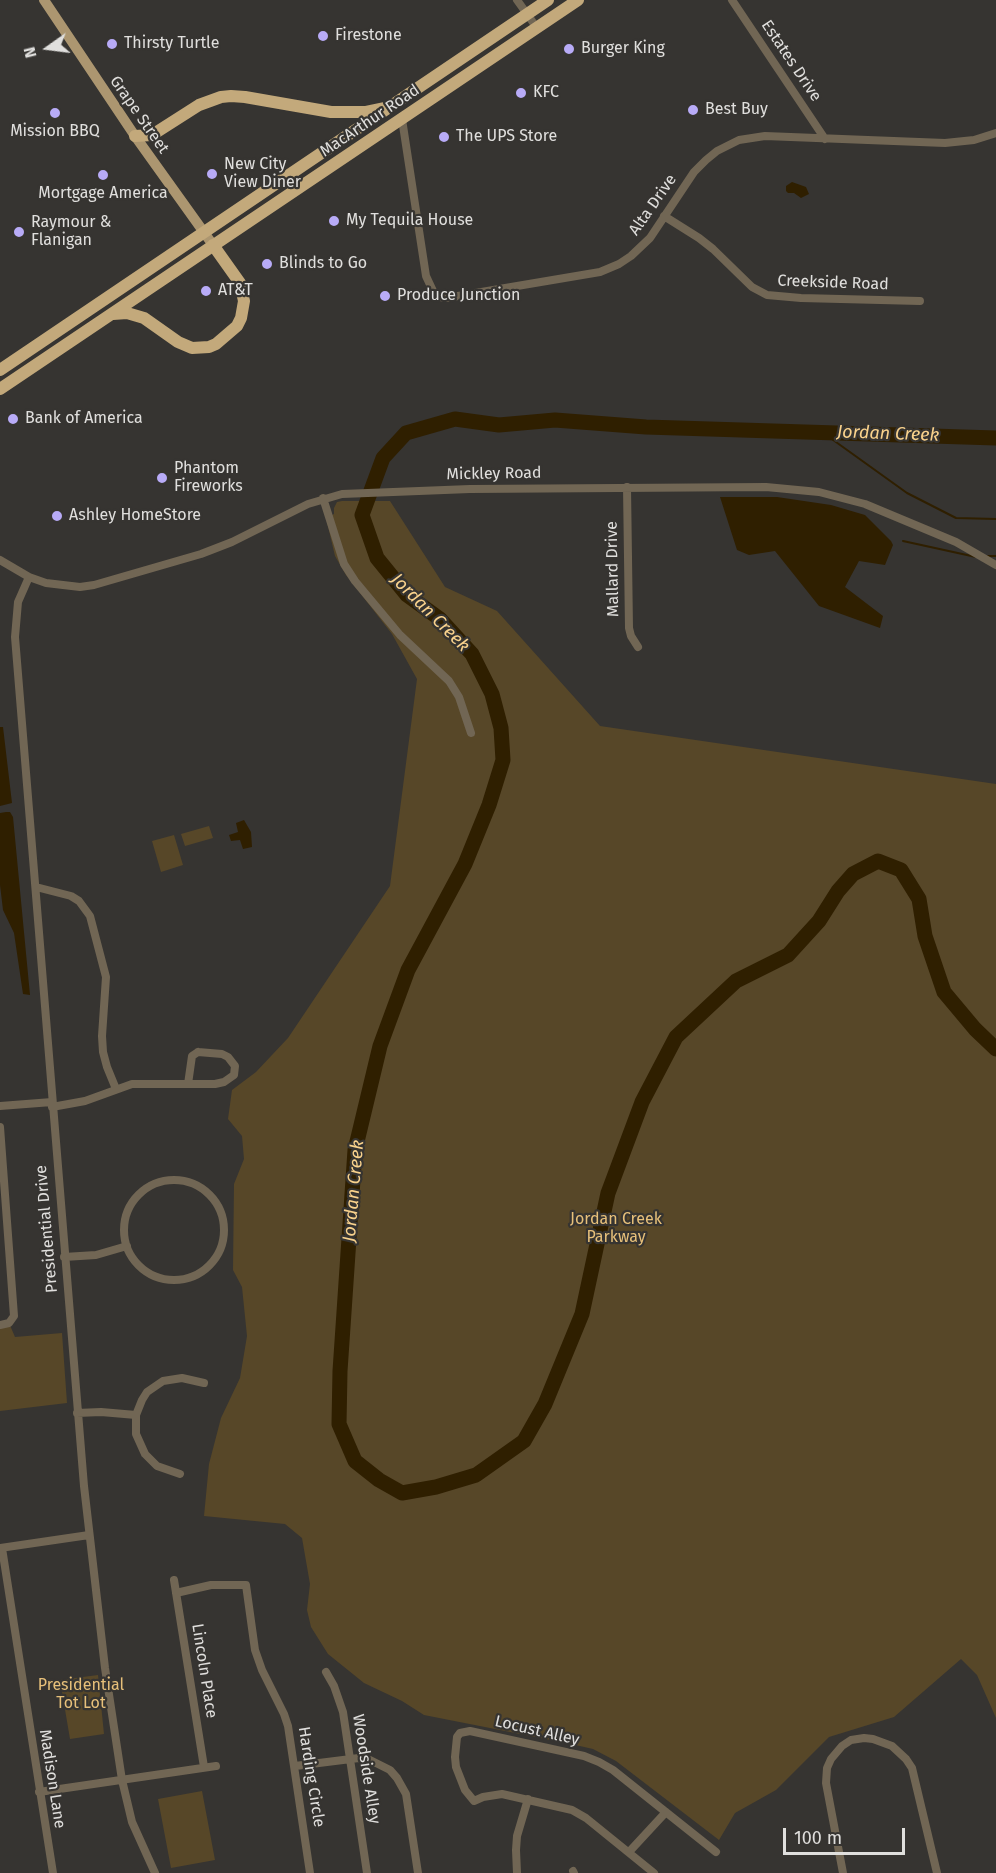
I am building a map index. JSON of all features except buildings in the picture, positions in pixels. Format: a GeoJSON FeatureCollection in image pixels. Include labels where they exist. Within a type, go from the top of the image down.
{"type":"FeatureCollection","features":[{"type":"Feature","properties":{"kind":"highway","name":"MacArthur Road"},"geometry":{"type":"LineString","coordinates":[[0,370],[548,0]]}},
{"type":"Feature","properties":{"kind":"highway","name":"MacArthur Road"},"geometry":{"type":"LineString","coordinates":[[0,389],[578,0]]}},
{"type":"Feature","properties":{"kind":"highway"},"geometry":{"type":"LineString","coordinates":[[135,136],[152,135],[199,105],[221,97],[246,97],[348,113],[365,112],[394,105]]}},
{"type":"Feature","properties":{"kind":"highway"},"geometry":{"type":"LineString","coordinates":[[109,315],[127,313],[137,315],[178,342],[192,348],[209,347],[216,344],[237,326],[244,300],[240,283],[213,245]]}},
{"type":"Feature","properties":{"kind":"main road","name":"Grape Street"},"geometry":{"type":"LineString","coordinates":[[44,0],[135,136],[213,245]]}},
{"type":"Feature","properties":{"kind":"street"},"geometry":{"type":"LineString","coordinates":[[517,0],[537,28]]}},
{"type":"Feature","properties":{"kind":"street","name":"Estates Drive"},"geometry":{"type":"LineString","coordinates":[[732,0],[825,139]]}},
{"type":"Feature","properties":{"kind":"street","name":"Alta Drive"},"geometry":{"type":"LineString","coordinates":[[402,119],[426,276],[428,284],[440,297],[461,297],[600,273],[631,256],[642,247],[694,172],[706,159],[728,144],[765,136],[945,143],[974,140],[996,133]]}},
{"type":"Feature","properties":{"kind":"street","name":"Creekside Road"},"geometry":{"type":"LineString","coordinates":[[664,216],[699,238],[752,287],[767,295],[801,298],[920,300]]}},
{"type":"Feature","properties":{"kind":"street","name":"Mickley Road"},"geometry":{"type":"LineString","coordinates":[[0,560],[29,577],[59,586],[94,585],[201,554],[232,542],[323,498],[342,494],[627,487],[766,487],[819,492],[865,504],[970,550],[994,564]]}},
{"type":"Feature","properties":{"kind":"street","name":"Mallard Drive"},"geometry":{"type":"LineString","coordinates":[[627,487],[629,628],[638,647]]}},
{"type":"Feature","properties":{"kind":"street"},"geometry":{"type":"LineString","coordinates":[[323,498],[344,564],[355,581],[400,635],[449,681],[459,697],[471,733]]}},
{"type":"Feature","properties":{"kind":"street","name":"Presidential Drive"},"geometry":{"type":"LineString","coordinates":[[29,577],[18,602],[15,630],[77,1413],[89,1535],[122,1780],[132,1822],[155,1873]]}},
{"type":"Feature","properties":{"kind":"street"},"geometry":{"type":"LineString","coordinates":[[36,887],[71,896],[79,901],[90,916],[106,977],[103,1052],[116,1089]]}},
{"type":"Feature","properties":{"kind":"street"},"geometry":{"type":"LineString","coordinates":[[0,1106],[85,1101],[116,1089],[144,1083],[188,1084],[215,1084],[224,1082],[234,1075],[235,1066],[228,1057],[222,1054],[198,1052],[192,1056],[188,1084]]}},
{"type":"Feature","properties":{"kind":"street"},"geometry":{"type":"LineString","coordinates":[[0,1127],[14,1316],[9,1323],[0,1325]]}},
{"type":"Feature","properties":{"kind":"street"},"geometry":{"type":"LineString","coordinates":[[175,1179],[193,1183],[208,1194],[219,1210],[223,1231],[219,1251],[207,1268],[192,1278],[173,1281],[153,1276],[137,1264],[128,1246],[124,1228],[128,1209],[139,1192],[156,1182],[175,1179]]}},
{"type":"Feature","properties":{"kind":"street"},"geometry":{"type":"LineString","coordinates":[[64,1257],[96,1255],[128,1246]]}},
{"type":"Feature","properties":{"kind":"street"},"geometry":{"type":"LineString","coordinates":[[180,1474],[157,1466],[145,1454],[136,1434],[136,1415],[141,1400],[147,1392],[163,1381],[182,1378],[204,1383]]}},
{"type":"Feature","properties":{"kind":"street"},"geometry":{"type":"LineString","coordinates":[[77,1413],[101,1412],[136,1415]]}},
{"type":"Feature","properties":{"kind":"street"},"geometry":{"type":"LineString","coordinates":[[1,1548],[89,1535]]}},
{"type":"Feature","properties":{"kind":"street","name":"Madison Lane"},"geometry":{"type":"LineString","coordinates":[[1,1548],[52,1873]]}},
{"type":"Feature","properties":{"kind":"street","name":"Lincoln Place"},"geometry":{"type":"LineString","coordinates":[[174,1580],[204,1767]]}},
{"type":"Feature","properties":{"kind":"street","name":"Harding Circle"},"geometry":{"type":"LineString","coordinates":[[176,1593],[211,1585],[246,1585],[255,1650],[262,1670],[284,1714],[290,1735],[310,1873]]}},
{"type":"Feature","properties":{"kind":"street","name":"Woodside Alley"},"geometry":{"type":"LineString","coordinates":[[326,1672],[334,1686],[343,1712],[367,1873]]}},
{"type":"Feature","properties":{"kind":"street","name":"Locust Alley"},"geometry":{"type":"LineString","coordinates":[[528,1800],[502,1794],[474,1801],[465,1790],[456,1767],[457,1737],[465,1731],[584,1756],[599,1762],[613,1770],[716,1852]]}},
{"type":"Feature","properties":{"kind":"street"},"geometry":{"type":"LineString","coordinates":[[843,1873],[826,1783],[827,1768],[842,1746],[851,1740],[864,1738],[892,1746],[912,1768],[937,1873]]}},
{"type":"Feature","properties":{"kind":"street"},"geometry":{"type":"LineString","coordinates":[[295,1766],[350,1758],[370,1760],[390,1770],[403,1786],[409,1803],[418,1873]]}},
{"type":"Feature","properties":{"kind":"street"},"geometry":{"type":"LineString","coordinates":[[39,1792],[216,1766]]}},
{"type":"Feature","properties":{"kind":"street"},"geometry":{"type":"LineString","coordinates":[[517,1873],[518,1836],[528,1800],[568,1809],[582,1816],[654,1873]]}},
{"type":"Feature","properties":{"kind":"street"},"geometry":{"type":"LineString","coordinates":[[629,1852],[666,1812]]}},
{"type":"Feature","properties":{"kind":"green space","name":"Jordan Creek Parkway"},"geometry":{"type":"Polygon","coordinates":[[[390,501],[445,587],[497,611],[600,726],[996,784],[996,1718],[977,1675],[961,1659],[894,1717],[829,1737],[776,1790],[735,1813],[719,1840],[616,1761],[593,1749],[424,1715],[402,1701],[364,1683],[328,1654],[311,1627],[307,1610],[310,1584],[302,1538],[285,1524],[204,1516],[209,1464],[221,1418],[240,1378],[247,1336],[242,1287],[233,1270],[234,1184],[244,1159],[242,1136],[228,1119],[232,1090],[256,1072],[288,1038],[390,886],[417,679],[392,634],[346,575],[335,556],[326,518],[334,514],[337,502],[390,501]]]}},
{"type":"Feature","properties":{"kind":"green space"},"geometry":{"type":"Polygon","coordinates":[[[209,826],[213,838],[185,846],[181,834],[209,826]]]}},
{"type":"Feature","properties":{"kind":"green space"},"geometry":{"type":"Polygon","coordinates":[[[174,835],[183,865],[161,872],[152,841],[174,835]]]}},
{"type":"Feature","properties":{"kind":"green space"},"geometry":{"type":"Polygon","coordinates":[[[9,1323],[15,1337],[62,1333],[67,1403],[0,1411],[0,1324],[9,1323]]]}},
{"type":"Feature","properties":{"kind":"green space","name":"Presidential Tot Lot"},"geometry":{"type":"Polygon","coordinates":[[[98,1675],[104,1734],[70,1739],[60,1680],[98,1675]]]}},
{"type":"Feature","properties":{"kind":"green space"},"geometry":{"type":"Polygon","coordinates":[[[202,1791],[215,1860],[171,1868],[158,1799],[202,1791]]]}},
{"type":"Feature","properties":{"kind":"shaded area"},"geometry":{"type":"Polygon","coordinates":[[[792,182],[806,187],[809,194],[801,198],[794,193],[788,193],[786,186],[792,182]]]}},
{"type":"Feature","properties":{"kind":"shaded area"},"geometry":{"type":"Polygon","coordinates":[[[720,497],[777,497],[831,505],[865,515],[893,545],[885,565],[859,561],[845,587],[883,616],[880,628],[819,606],[775,551],[749,555],[737,550],[720,497]]]}},
{"type":"Feature","properties":{"kind":"shaded area"},"geometry":{"type":"Polygon","coordinates":[[[0,727],[3,727],[12,803],[0,806],[0,727]]]}},
{"type":"Feature","properties":{"kind":"shaded area"},"geometry":{"type":"Polygon","coordinates":[[[10,812],[13,817],[30,995],[23,994],[14,933],[3,910],[0,885],[0,813],[10,812]]]}},
{"type":"Feature","properties":{"kind":"shaded area"},"geometry":{"type":"Polygon","coordinates":[[[244,820],[251,832],[252,847],[243,849],[240,840],[231,841],[229,835],[238,832],[236,823],[244,820]]]}},
{"type":"Feature","properties":{"kind":"waterway","name":"Jordan Creek"},"geometry":{"type":"LineString","coordinates":[[996,438],[646,427],[555,420],[499,425],[455,419],[406,433],[383,458],[362,515],[377,558],[407,595],[440,619],[472,654],[492,694],[501,728],[503,760],[489,805],[465,864],[408,970],[380,1046],[355,1150],[340,1371],[339,1424],[355,1461],[379,1480],[402,1493],[436,1487],[476,1475],[524,1441],[545,1404],[582,1314],[608,1193],[642,1102],[676,1037],[736,981],[788,955],[819,921],[838,891],[853,874],[878,861],[901,870],[919,899],[925,936],[944,992],[975,1029],[996,1049]]}},
{"type":"Feature","properties":{"kind":"waterway"},"geometry":{"type":"LineString","coordinates":[[822,432],[907,493],[956,518],[996,519]]}},
{"type":"Feature","properties":{"kind":"waterway"},"geometry":{"type":"LineString","coordinates":[[903,541],[976,557]]}},
{"type":"Feature","properties":{"kind":"waterway"},"geometry":{"type":"LineString","coordinates":[[988,556],[996,556]]}},
{"type":"Feature","properties":{"kind":"place","name":"Firestone"},"geometry":{"type":"Point","coordinates":[323,36]}},
{"type":"Feature","properties":{"kind":"place","name":"Thirsty Turtle"},"geometry":{"type":"Point","coordinates":[112,44]}},
{"type":"Feature","properties":{"kind":"place","name":"Burger King"},"geometry":{"type":"Point","coordinates":[569,49]}},
{"type":"Feature","properties":{"kind":"place","name":"KFC"},"geometry":{"type":"Point","coordinates":[521,93]}},
{"type":"Feature","properties":{"kind":"place","name":"Best Buy"},"geometry":{"type":"Point","coordinates":[693,110]}},
{"type":"Feature","properties":{"kind":"place","name":"Mission BBQ"},"geometry":{"type":"Point","coordinates":[55,113]}},
{"type":"Feature","properties":{"kind":"place","name":"The UPS Store"},"geometry":{"type":"Point","coordinates":[444,137]}},
{"type":"Feature","properties":{"kind":"place","name":"New City View Diner"},"geometry":{"type":"Point","coordinates":[212,174]}},
{"type":"Feature","properties":{"kind":"place","name":"Mortgage America"},"geometry":{"type":"Point","coordinates":[103,175]}},
{"type":"Feature","properties":{"kind":"place","name":"My Tequila House"},"geometry":{"type":"Point","coordinates":[334,221]}},
{"type":"Feature","properties":{"kind":"place","name":"Raymour & Flanigan"},"geometry":{"type":"Point","coordinates":[19,232]}},
{"type":"Feature","properties":{"kind":"place","name":"Blinds to Go"},"geometry":{"type":"Point","coordinates":[267,264]}},
{"type":"Feature","properties":{"kind":"place","name":"AT&T"},"geometry":{"type":"Point","coordinates":[206,291]}},
{"type":"Feature","properties":{"kind":"place","name":"Produce Junction"},"geometry":{"type":"Point","coordinates":[385,296]}},
{"type":"Feature","properties":{"kind":"place","name":"Bank of America"},"geometry":{"type":"Point","coordinates":[13,419]}},
{"type":"Feature","properties":{"kind":"place","name":"Phantom Fireworks"},"geometry":{"type":"Point","coordinates":[162,478]}},
{"type":"Feature","properties":{"kind":"place","name":"Ashley HomeStore"},"geometry":{"type":"Point","coordinates":[57,516]}}]}
